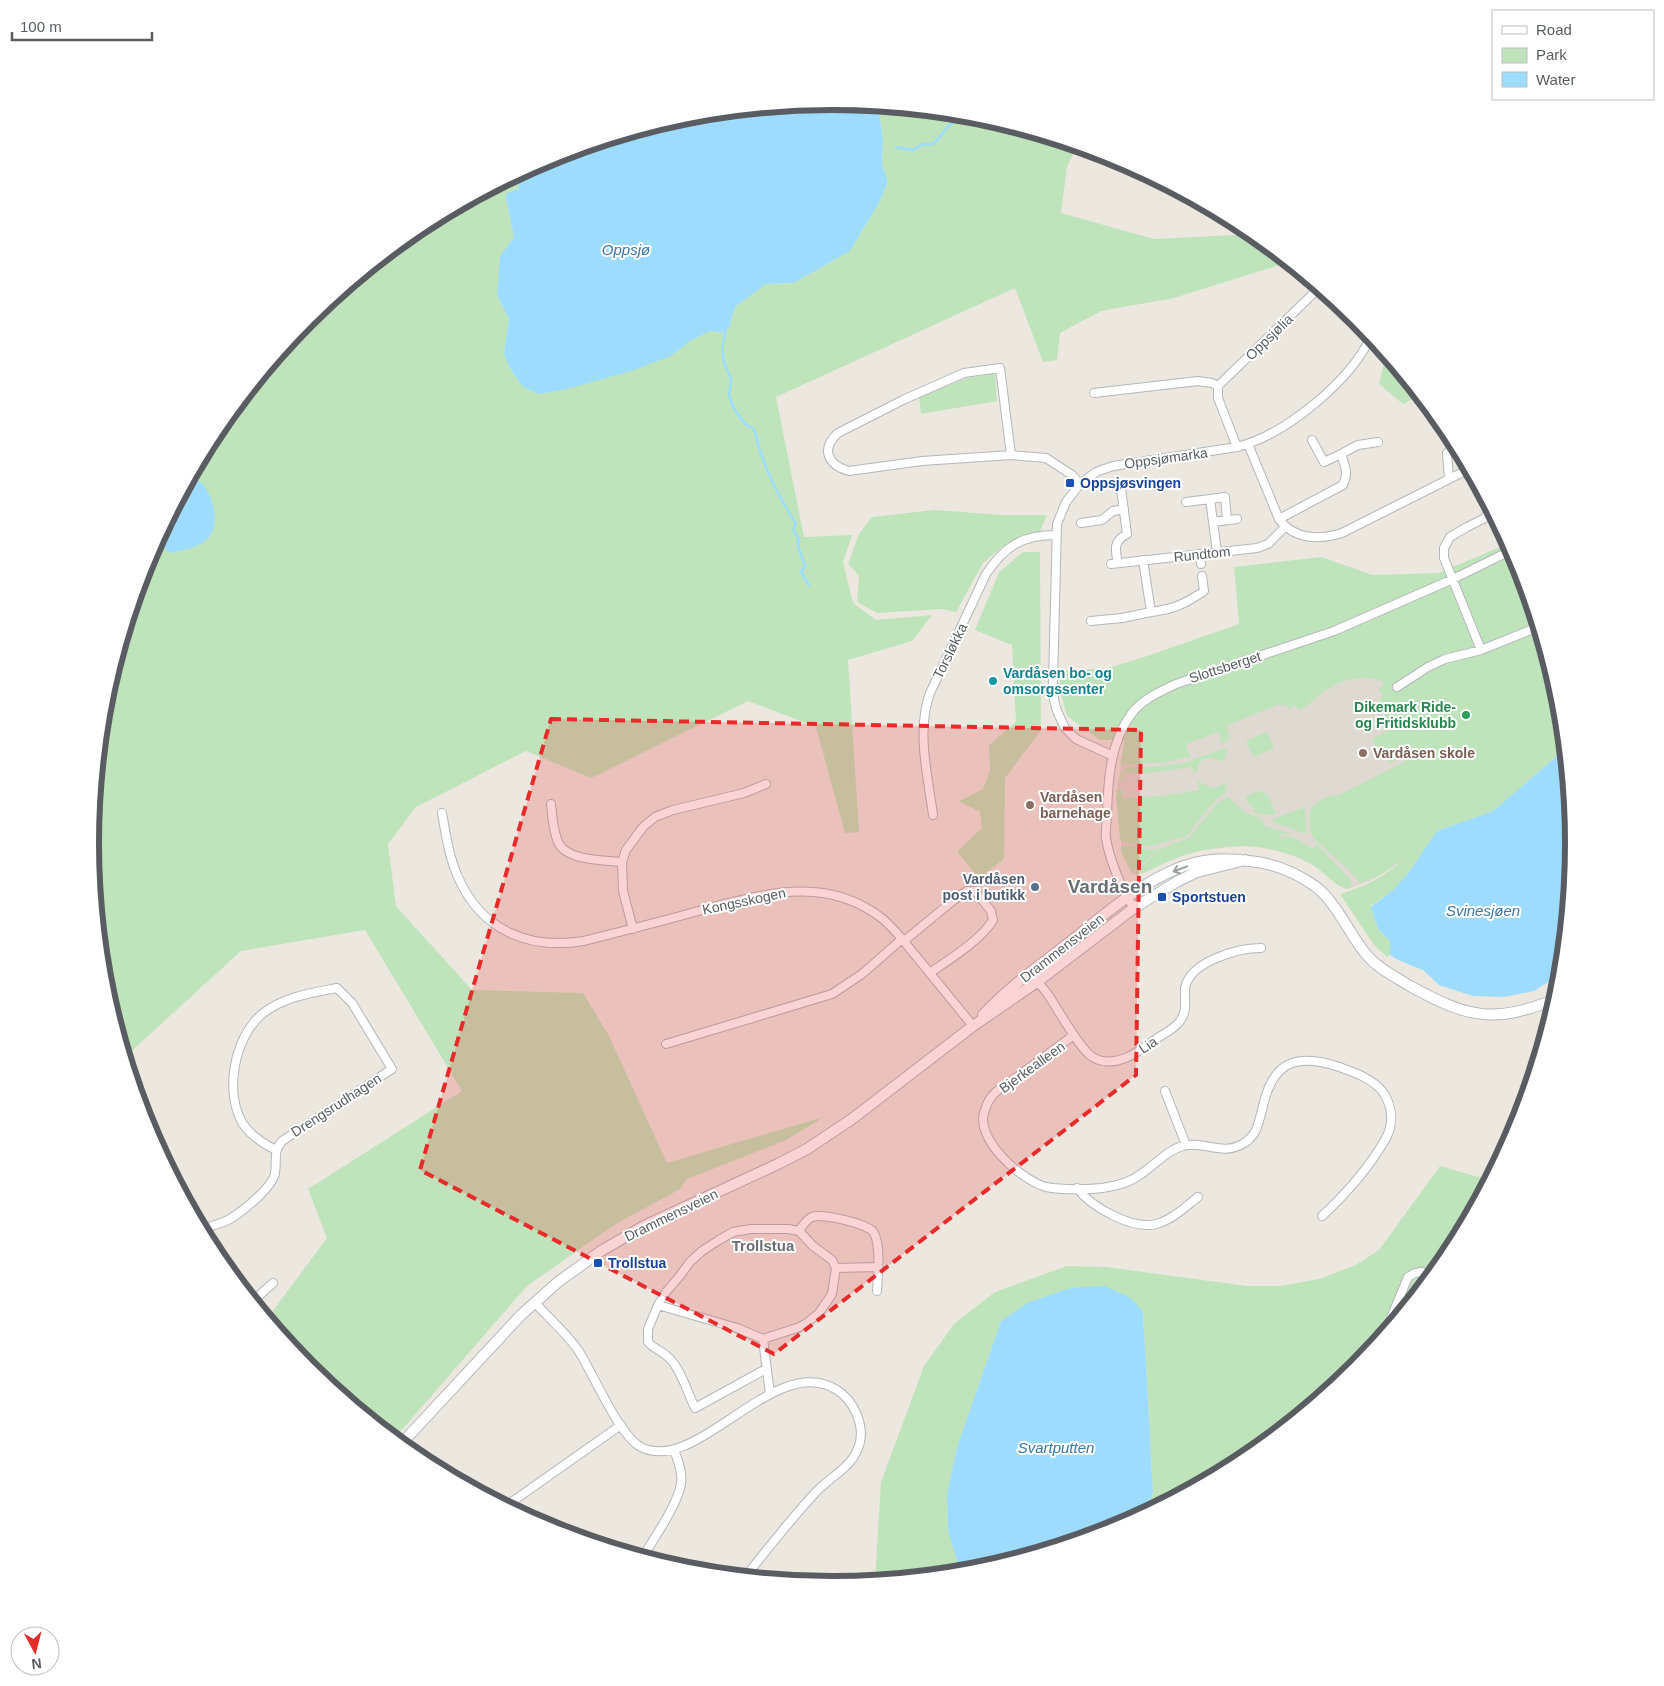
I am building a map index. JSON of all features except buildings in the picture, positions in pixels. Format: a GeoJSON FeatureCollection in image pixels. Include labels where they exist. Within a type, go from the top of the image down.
{"type":"FeatureCollection","features":[{"type":"Feature","properties":{"kind":"main road","name":"Drammensveien"},"geometry":{"type":"LineString","coordinates":[[972,1026],[992,1005],[1030,973],[1127,898],[1163,876],[1202,861],[1233,858],[1271,864],[1290,871],[1317,888],[1327,898],[1354,939],[1373,962],[1404,982],[1453,1008],[1480,1015],[1507,1014],[1547,1001]]}},
{"type":"Feature","properties":{"kind":"main road","name":"Drammensveien"},"geometry":{"type":"LineString","coordinates":[[405,1439],[535,1302],[581,1264],[628,1234],[778,1164],[823,1139],[860,1113],[972,1026],[1037,982],[1134,908],[1178,880],[1197,872],[1245,860]]}},
{"type":"Feature","properties":{"kind":"street","name":"Oppsjølia"},"geometry":{"type":"LineString","coordinates":[[1218,386],[1315,292]]}},
{"type":"Feature","properties":{"kind":"street","name":"Oppsjømarka"},"geometry":{"type":"LineString","coordinates":[[1113,756],[1076,739],[1065,728],[1057,712],[1054,700],[1053,653],[1056,535],[1057,524],[1066,502],[1080,484],[1096,472],[1113,466],[1248,444],[1310,408],[1354,364],[1367,343]]}},
{"type":"Feature","properties":{"kind":"street"},"geometry":{"type":"LineString","coordinates":[[1011,456],[1000,368],[964,374],[905,399],[838,433],[829,440],[828,450],[830,460],[838,468],[849,471],[922,460],[1011,456],[1046,458],[1072,475],[1080,484]]}},
{"type":"Feature","properties":{"kind":"street"},"geometry":{"type":"LineString","coordinates":[[1094,393],[1198,381],[1212,382],[1218,386],[1218,398],[1237,447]]}},
{"type":"Feature","properties":{"kind":"street"},"geometry":{"type":"LineString","coordinates":[[1312,440],[1328,471]]}},
{"type":"Feature","properties":{"kind":"street"},"geometry":{"type":"LineString","coordinates":[[1324,462],[1358,445],[1378,442]]}},
{"type":"Feature","properties":{"kind":"street"},"geometry":{"type":"LineString","coordinates":[[1248,444],[1279,519],[1285,527],[1308,537],[1330,536],[1342,533],[1464,471]]}},
{"type":"Feature","properties":{"kind":"street"},"geometry":{"type":"LineString","coordinates":[[1449,479],[1447,453],[1450,450]]}},
{"type":"Feature","properties":{"kind":"street"},"geometry":{"type":"LineString","coordinates":[[1279,519],[1343,485],[1347,478],[1341,454]]}},
{"type":"Feature","properties":{"kind":"street"},"geometry":{"type":"LineString","coordinates":[[1081,523],[1102,520],[1113,511],[1124,509],[1121,489]]}},
{"type":"Feature","properties":{"kind":"street"},"geometry":{"type":"LineString","coordinates":[[1186,502],[1224,497],[1227,520]]}},
{"type":"Feature","properties":{"kind":"street"},"geometry":{"type":"LineString","coordinates":[[1210,499],[1217,552]]}},
{"type":"Feature","properties":{"kind":"street","name":"Rundtom"},"geometry":{"type":"LineString","coordinates":[[1124,509],[1127,534],[1118,540],[1116,544],[1115,563],[1257,548],[1268,544],[1285,527]]}},
{"type":"Feature","properties":{"kind":"street"},"geometry":{"type":"LineString","coordinates":[[1481,650],[1444,558],[1444,548],[1450,537],[1485,518],[1487,514]]}},
{"type":"Feature","properties":{"kind":"street"},"geometry":{"type":"LineString","coordinates":[[1213,522],[1237,519]]}},
{"type":"Feature","properties":{"kind":"street","name":"Torsløkka"},"geometry":{"type":"LineString","coordinates":[[933,815],[923,726],[925,707],[930,693],[986,574],[997,558],[1008,548],[1022,540],[1056,535]]}},
{"type":"Feature","properties":{"kind":"street","name":"Slottsberget"},"geometry":{"type":"LineString","coordinates":[[1134,908],[1119,880],[1106,837],[1107,806],[1113,756],[1120,731],[1133,712],[1155,694],[1176,684],[1334,631],[1505,553]]}},
{"type":"Feature","properties":{"kind":"street"},"geometry":{"type":"LineString","coordinates":[[1199,554],[1201,564]]}},
{"type":"Feature","properties":{"kind":"street"},"geometry":{"type":"LineString","coordinates":[[1143,560],[1151,612]]}},
{"type":"Feature","properties":{"kind":"street"},"geometry":{"type":"LineString","coordinates":[[1091,621],[1122,618],[1172,609],[1190,601],[1204,591],[1202,576]]}},
{"type":"Feature","properties":{"kind":"street"},"geometry":{"type":"LineString","coordinates":[[1397,687],[1428,667],[1445,659],[1481,650],[1532,628]]}},
{"type":"Feature","properties":{"kind":"street"},"geometry":{"type":"LineString","coordinates":[[633,928],[623,891],[622,862],[626,850],[643,827],[655,817],[673,810],[744,793],[766,784]]}},
{"type":"Feature","properties":{"kind":"street"},"geometry":{"type":"LineString","coordinates":[[551,804],[558,841],[564,851],[580,857],[622,862]]}},
{"type":"Feature","properties":{"kind":"street","name":"Kongsskogen"},"geometry":{"type":"LineString","coordinates":[[442,813],[450,853],[465,892],[483,915],[522,939],[563,945],[755,896],[789,891],[827,893],[858,904],[885,921],[931,972],[972,1026]]}},
{"type":"Feature","properties":{"kind":"street"},"geometry":{"type":"LineString","coordinates":[[666,1044],[832,994],[862,974],[955,899],[967,891],[975,892],[991,911],[993,920],[988,928],[931,972]]}},
{"type":"Feature","properties":{"kind":"street","name":"Lia"},"geometry":{"type":"LineString","coordinates":[[1030,973],[1091,1056],[1105,1061],[1116,1061],[1133,1055],[1174,1028],[1181,1020],[1186,1008],[1185,988],[1189,979],[1197,970],[1224,954],[1250,948],[1261,948]]}},
{"type":"Feature","properties":{"kind":"street","name":"Drengsrudhagen"},"geometry":{"type":"LineString","coordinates":[[337,988],[352,1003],[392,1069],[282,1140],[276,1150],[259,1141],[243,1124],[236,1104],[234,1075],[240,1043],[248,1029],[262,1014],[282,1001],[337,988]]}},
{"type":"Feature","properties":{"kind":"street","name":"Bjerkealleen"},"geometry":{"type":"LineString","coordinates":[[1074,1035],[993,1095],[984,1112],[983,1126],[989,1142],[1023,1176],[1046,1187],[1107,1187],[1127,1182],[1141,1175],[1177,1148],[1186,1145]]}},
{"type":"Feature","properties":{"kind":"street"},"geometry":{"type":"LineString","coordinates":[[1165,1091],[1186,1145],[1228,1149],[1235,1148],[1251,1139],[1257,1130],[1269,1085],[1281,1068],[1290,1063],[1331,1064],[1376,1084],[1388,1101],[1391,1120],[1389,1133],[1365,1170],[1346,1194],[1322,1216]]}},
{"type":"Feature","properties":{"kind":"street"},"geometry":{"type":"LineString","coordinates":[[208,1227],[230,1219],[269,1186],[275,1174],[276,1150]]}},
{"type":"Feature","properties":{"kind":"street"},"geometry":{"type":"LineString","coordinates":[[1077,1188],[1084,1197],[1095,1205],[1115,1216],[1139,1224],[1154,1224],[1169,1219],[1198,1197]]}},
{"type":"Feature","properties":{"kind":"street"},"geometry":{"type":"LineString","coordinates":[[799,1231],[812,1217],[822,1215],[866,1226],[873,1230],[877,1239],[878,1291]]}},
{"type":"Feature","properties":{"kind":"street"},"geometry":{"type":"LineString","coordinates":[[658,1305],[737,1328],[763,1339],[807,1323],[819,1313],[832,1294],[836,1268],[832,1260],[813,1246],[799,1231],[788,1228],[751,1229],[734,1232],[702,1251],[690,1262],[666,1292],[658,1305],[648,1329],[648,1342],[654,1349],[668,1357],[675,1366],[695,1408],[766,1369]]}},
{"type":"Feature","properties":{"kind":"street"},"geometry":{"type":"LineString","coordinates":[[836,1268],[878,1267]]}},
{"type":"Feature","properties":{"kind":"street"},"geometry":{"type":"LineString","coordinates":[[1392,1315],[1408,1277],[1414,1273],[1422,1272],[1424,1275]]}},
{"type":"Feature","properties":{"kind":"street"},"geometry":{"type":"LineString","coordinates":[[257,1297],[273,1283]]}},
{"type":"Feature","properties":{"kind":"street"},"geometry":{"type":"LineString","coordinates":[[535,1302],[576,1348],[621,1426],[632,1441],[641,1447],[663,1452],[674,1450],[713,1430],[770,1394],[786,1386],[804,1381],[823,1382],[848,1399],[856,1412],[860,1428],[860,1442],[854,1457],[845,1468],[817,1491],[772,1542],[750,1571]]}},
{"type":"Feature","properties":{"kind":"street"},"geometry":{"type":"LineString","coordinates":[[763,1339],[770,1394]]}},
{"type":"Feature","properties":{"kind":"street"},"geometry":{"type":"LineString","coordinates":[[511,1502],[621,1426]]}},
{"type":"Feature","properties":{"kind":"street"},"geometry":{"type":"LineString","coordinates":[[646,1552],[676,1500],[682,1483],[680,1467],[674,1450]]}},
{"type":"Feature","properties":{"kind":"highlighted area"},"geometry":{"type":"Polygon","coordinates":[[[551,719],[1141,730],[1136,1075],[774,1354],[420,1170],[551,719]]]}},
{"type":"Feature","properties":{"kind":"shaded area"},"geometry":{"type":"Polygon","coordinates":[[[1374,659],[1442,821],[1405,860],[1373,880],[1348,889],[1341,887],[1316,867],[1297,857],[1267,848],[1244,846],[1201,850],[1174,859],[1143,873],[1135,875],[1131,872],[1121,852],[1121,834],[1116,799],[1124,740],[1128,725],[1374,659]]]}},
{"type":"Feature","properties":{"kind":"green space"},"geometry":{"type":"Polygon","coordinates":[[[879,111],[928,116],[975,124],[1022,135],[1068,149],[1074,151],[1067,167],[1061,213],[1154,239],[1241,235],[1282,264],[1174,298],[1101,311],[1060,333],[1057,360],[1043,362],[1015,288],[776,397],[804,537],[852,535],[843,562],[853,603],[876,620],[932,615],[912,641],[848,660],[859,832],[845,833],[816,727],[748,701],[591,778],[526,751],[416,807],[388,844],[396,906],[472,990],[583,993],[609,1036],[667,1163],[824,1117],[786,1140],[687,1179],[680,1189],[614,1225],[527,1286],[398,1434],[349,1394],[314,1361],[271,1314],[327,1238],[308,1189],[462,1091],[365,930],[241,951],[130,1052],[113,986],[105,939],[100,891],[99,843],[100,795],[105,747],[124,653],[138,607],[174,519],[197,476],[222,436],[250,397],[314,325],[349,292],[386,261],[425,233],[465,208],[518,180],[519,188],[505,194],[514,237],[500,256],[497,295],[509,319],[504,353],[671,356],[690,341],[710,331],[725,333],[729,328],[735,307],[766,284],[794,283],[850,251],[880,201],[888,181],[882,165],[883,138],[879,111]]]}},
{"type":"Feature","properties":{"kind":"green space"},"geometry":{"type":"Polygon","coordinates":[[[1384,362],[1415,398],[1403,404],[1379,384],[1384,362]]]}},
{"type":"Feature","properties":{"kind":"green space"},"geometry":{"type":"Polygon","coordinates":[[[995,374],[997,401],[921,414],[919,397],[967,378],[995,374]]]}},
{"type":"Feature","properties":{"kind":"green space"},"geometry":{"type":"Polygon","coordinates":[[[935,510],[1003,515],[1047,515],[1039,534],[1021,537],[1001,548],[983,563],[956,612],[942,609],[877,613],[857,602],[859,576],[848,564],[859,534],[872,517],[935,510]]]}},
{"type":"Feature","properties":{"kind":"green space"},"geometry":{"type":"Polygon","coordinates":[[[1502,546],[1526,607],[1540,653],[1551,700],[1560,754],[1493,811],[1437,831],[1409,872],[1393,890],[1371,906],[1378,929],[1390,941],[1390,955],[1387,957],[1374,945],[1340,894],[1374,881],[1403,859],[1380,875],[1360,883],[1346,867],[1314,839],[1310,831],[1309,815],[1312,807],[1323,799],[1334,794],[1333,798],[1410,759],[1409,755],[1407,755],[1389,763],[1382,747],[1376,749],[1372,739],[1398,725],[1396,721],[1388,724],[1378,701],[1383,696],[1379,689],[1384,686],[1382,681],[1356,678],[1341,682],[1326,690],[1307,706],[1299,710],[1294,705],[1291,707],[1291,711],[1286,705],[1282,706],[1279,704],[1226,726],[1230,739],[1222,744],[1218,732],[1186,744],[1190,757],[1166,762],[1120,765],[1125,740],[1100,740],[1067,716],[1060,690],[1060,671],[1109,668],[1239,624],[1234,567],[1321,557],[1373,575],[1439,573],[1502,546]]]}},
{"type":"Feature","properties":{"kind":"green space"},"geometry":{"type":"Polygon","coordinates":[[[1023,552],[1040,552],[1041,730],[1005,778],[1004,859],[979,878],[957,852],[982,828],[980,812],[959,801],[983,789],[990,771],[989,745],[1016,722],[1012,645],[975,630],[999,572],[1023,552]]]}},
{"type":"Feature","properties":{"kind":"green space"},"geometry":{"type":"Polygon","coordinates":[[[1267,732],[1274,748],[1253,757],[1246,741],[1267,732]]]}},
{"type":"Feature","properties":{"kind":"green space"},"geometry":{"type":"Polygon","coordinates":[[[1225,748],[1227,750],[1224,762],[1215,759],[1204,760],[1194,773],[1192,767],[1150,773],[1124,773],[1123,780],[1119,779],[1123,771],[1128,767],[1153,767],[1184,763],[1225,748]]]}},
{"type":"Feature","properties":{"kind":"green space"},"geometry":{"type":"Polygon","coordinates":[[[1200,781],[1214,788],[1225,783],[1227,788],[1225,793],[1207,810],[1187,836],[1151,846],[1140,846],[1120,840],[1116,790],[1122,790],[1123,798],[1162,796],[1200,790],[1197,783],[1200,781]]]}},
{"type":"Feature","properties":{"kind":"green space"},"geometry":{"type":"Polygon","coordinates":[[[1258,791],[1268,795],[1276,814],[1264,815],[1253,812],[1255,809],[1245,797],[1258,791]]]}},
{"type":"Feature","properties":{"kind":"green space"},"geometry":{"type":"Polygon","coordinates":[[[1228,797],[1246,813],[1260,818],[1265,826],[1291,834],[1280,834],[1280,838],[1293,837],[1314,849],[1316,844],[1348,877],[1351,881],[1351,886],[1348,889],[1340,886],[1317,868],[1292,855],[1264,848],[1245,846],[1191,853],[1140,874],[1135,874],[1162,848],[1190,837],[1217,803],[1228,797]]]}},
{"type":"Feature","properties":{"kind":"green space"},"geometry":{"type":"Polygon","coordinates":[[[1305,807],[1306,834],[1273,822],[1273,819],[1305,807]]]}},
{"type":"Feature","properties":{"kind":"green space"},"geometry":{"type":"Polygon","coordinates":[[[1124,845],[1152,850],[1160,848],[1132,873],[1121,852],[1121,847],[1124,845]]]}},
{"type":"Feature","properties":{"kind":"green space"},"geometry":{"type":"Polygon","coordinates":[[[1440,1166],[1484,1179],[1442,1250],[1414,1289],[1350,1361],[1278,1425],[1239,1453],[1199,1478],[1149,1504],[1153,1493],[1143,1312],[1048,1296],[1029,1302],[1001,1321],[957,1447],[947,1495],[948,1531],[958,1565],[875,1575],[881,1482],[924,1366],[954,1324],[995,1292],[1067,1266],[1106,1267],[1247,1286],[1280,1286],[1319,1279],[1354,1266],[1379,1250],[1440,1166]]]}},
{"type":"Feature","properties":{"kind":"water","name":"Oppsjø"},"geometry":{"type":"Polygon","coordinates":[[[832,110],[879,111],[883,138],[882,165],[888,181],[880,201],[850,251],[794,283],[766,284],[735,307],[729,328],[725,333],[710,331],[690,341],[671,356],[631,371],[563,390],[539,394],[523,387],[509,367],[504,353],[509,319],[497,295],[500,256],[514,237],[505,194],[519,188],[518,180],[551,166],[596,149],[642,135],[736,116],[784,111],[832,110]]]}},
{"type":"Feature","properties":{"kind":"water"},"geometry":{"type":"Polygon","coordinates":[[[195,479],[204,485],[209,493],[214,512],[213,530],[209,537],[201,544],[170,553],[162,546],[195,479]]]}},
{"type":"Feature","properties":{"kind":"water","name":"Svinesjøen"},"geometry":{"type":"Polygon","coordinates":[[[1560,754],[1564,795],[1564,891],[1552,980],[1534,991],[1504,997],[1473,996],[1439,985],[1423,970],[1390,955],[1390,941],[1378,929],[1371,907],[1393,890],[1409,872],[1437,831],[1493,811],[1560,754]]]}},
{"type":"Feature","properties":{"kind":"water","name":"Svartputten"},"geometry":{"type":"Polygon","coordinates":[[[1105,1286],[1131,1298],[1143,1312],[1153,1493],[1149,1504],[1068,1537],[1022,1551],[958,1565],[948,1531],[947,1495],[957,1447],[1001,1321],[1029,1302],[1070,1288],[1105,1286]]]}},
{"type":"Feature","properties":{"kind":"waterway"},"geometry":{"type":"LineString","coordinates":[[896,147],[913,150],[923,144],[932,144],[951,124],[958,121]]}},
{"type":"Feature","properties":{"kind":"waterway"},"geometry":{"type":"LineString","coordinates":[[970,123],[977,125]]}},
{"type":"Feature","properties":{"kind":"waterway"},"geometry":{"type":"LineString","coordinates":[[725,333],[722,348],[724,363],[731,379],[729,395],[733,407],[745,424],[754,429],[771,479],[796,524],[794,532],[798,537],[798,546],[805,566],[801,572],[809,585]]}},
{"type":"Feature","properties":{"kind":"place","name":"Oppsjøsvingen"},"geometry":{"type":"Point","coordinates":[1070,483]}},
{"type":"Feature","properties":{"kind":"place","name":"Vardåsen bo- og omsorgssenter"},"geometry":{"type":"Point","coordinates":[993,681]}},
{"type":"Feature","properties":{"kind":"place","name":"Dikemark Ride- og Fritidsklubb"},"geometry":{"type":"Point","coordinates":[1466,715]}},
{"type":"Feature","properties":{"kind":"place","name":"Vardåsen skole"},"geometry":{"type":"Point","coordinates":[1363,753]}},
{"type":"Feature","properties":{"kind":"place","name":"Vardåsen barnehage"},"geometry":{"type":"Point","coordinates":[1030,805]}},
{"type":"Feature","properties":{"kind":"place","name":"Vardåsen post i butikk"},"geometry":{"type":"Point","coordinates":[1035,887]}},
{"type":"Feature","properties":{"kind":"place","name":"Sportstuen"},"geometry":{"type":"Point","coordinates":[1162,897]}},
{"type":"Feature","properties":{"kind":"place","name":"Trollstua"},"geometry":{"type":"Point","coordinates":[598,1263]}},
{"type":"Feature","properties":{"kind":"district","name":"Vardåsen"},"geometry":{"type":"Point","coordinates":[1110,886]}},
{"type":"Feature","properties":{"kind":"district","name":"Trollstua"},"geometry":{"type":"Point","coordinates":[763,1246]}}]}
